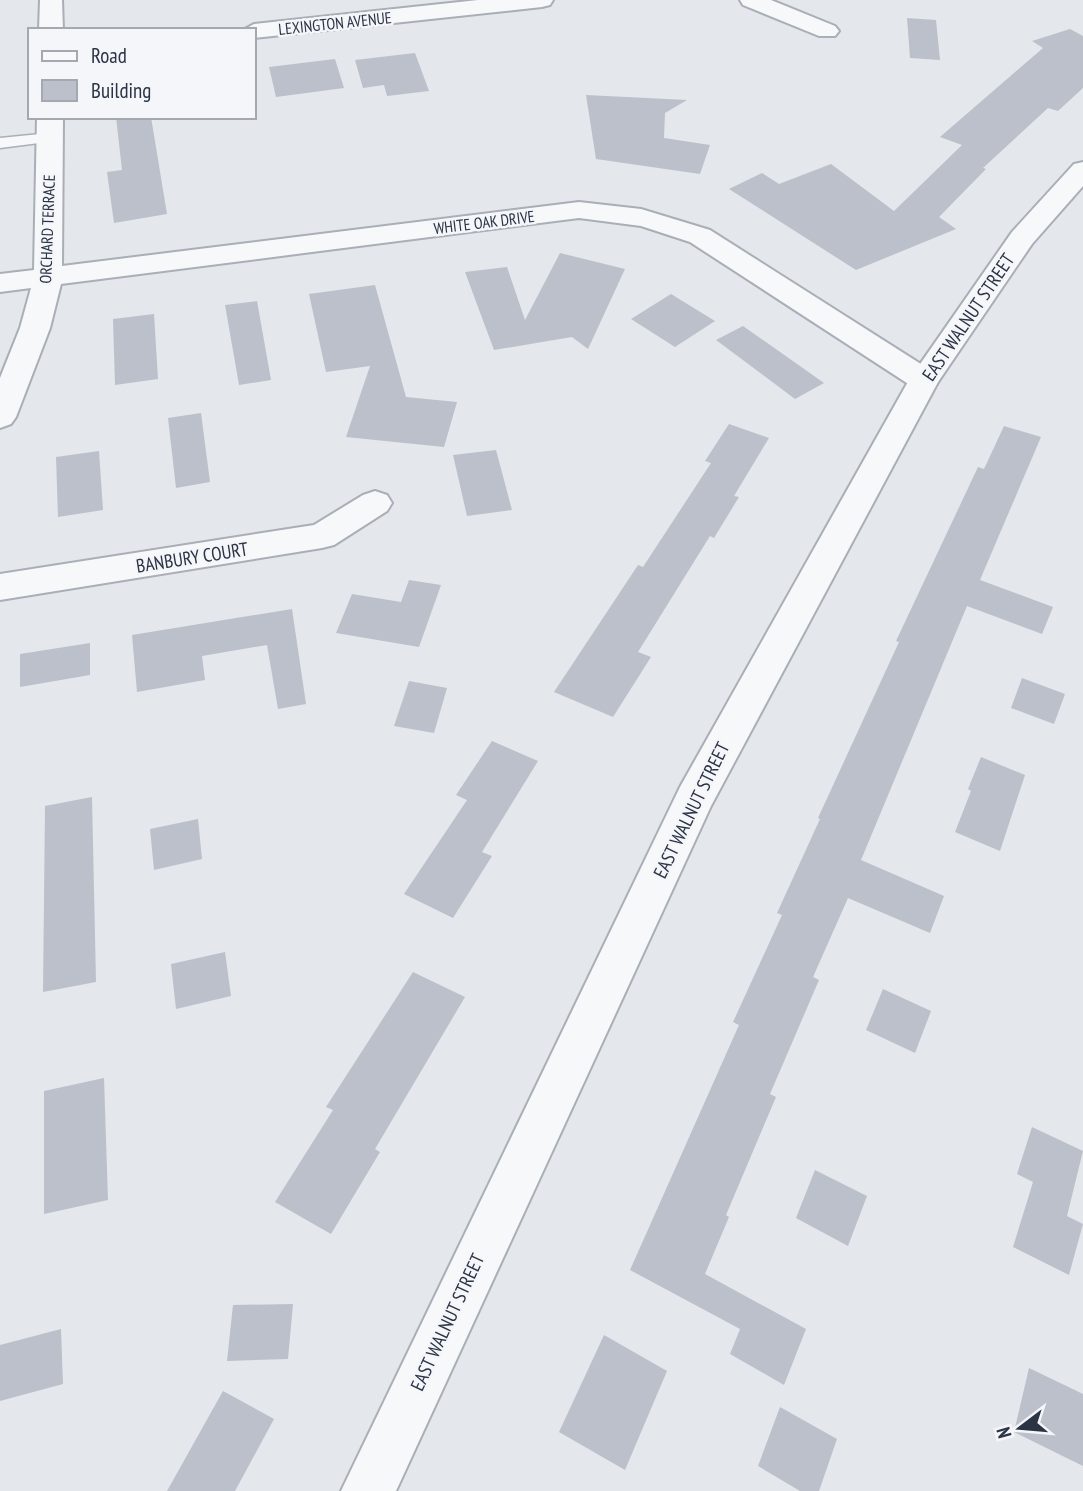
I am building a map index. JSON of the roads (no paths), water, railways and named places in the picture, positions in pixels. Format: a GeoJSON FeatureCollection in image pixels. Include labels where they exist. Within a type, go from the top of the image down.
{"type":"FeatureCollection","features":[{"type":"Feature","properties":{"kind":"street"},"geometry":{"type":"LineString","coordinates":[[51,0],[51,28]]}},
{"type":"Feature","properties":{"kind":"street","name":"LEXINGTON AVENUE"},"geometry":{"type":"LineString","coordinates":[[256,31],[542,0]]}},
{"type":"Feature","properties":{"kind":"street"},"geometry":{"type":"LineString","coordinates":[[751,0],[827,31]]}},
{"type":"Feature","properties":{"kind":"street","name":"ORCHARD TERRACE"},"geometry":{"type":"LineString","coordinates":[[0,417],[35,328],[48,277],[50,128]]}},
{"type":"Feature","properties":{"kind":"street","name":"EAST WALNUT STREET"},"geometry":{"type":"LineString","coordinates":[[368,1491],[694,799],[925,380],[1022,238],[1083,170]]}},
{"type":"Feature","properties":{"kind":"street","name":"WHITE OAK DRIVE"},"geometry":{"type":"LineString","coordinates":[[0,283],[579,210],[604,211],[663,222],[699,236],[925,380]]}},
{"type":"Feature","properties":{"kind":"street","name":"BANBURY COURT"},"geometry":{"type":"LineString","coordinates":[[0,587],[322,536],[375,503]]}},
{"type":"Feature","properties":{"kind":"lane"},"geometry":{"type":"LineString","coordinates":[[0,144],[50,128]]}}]}
